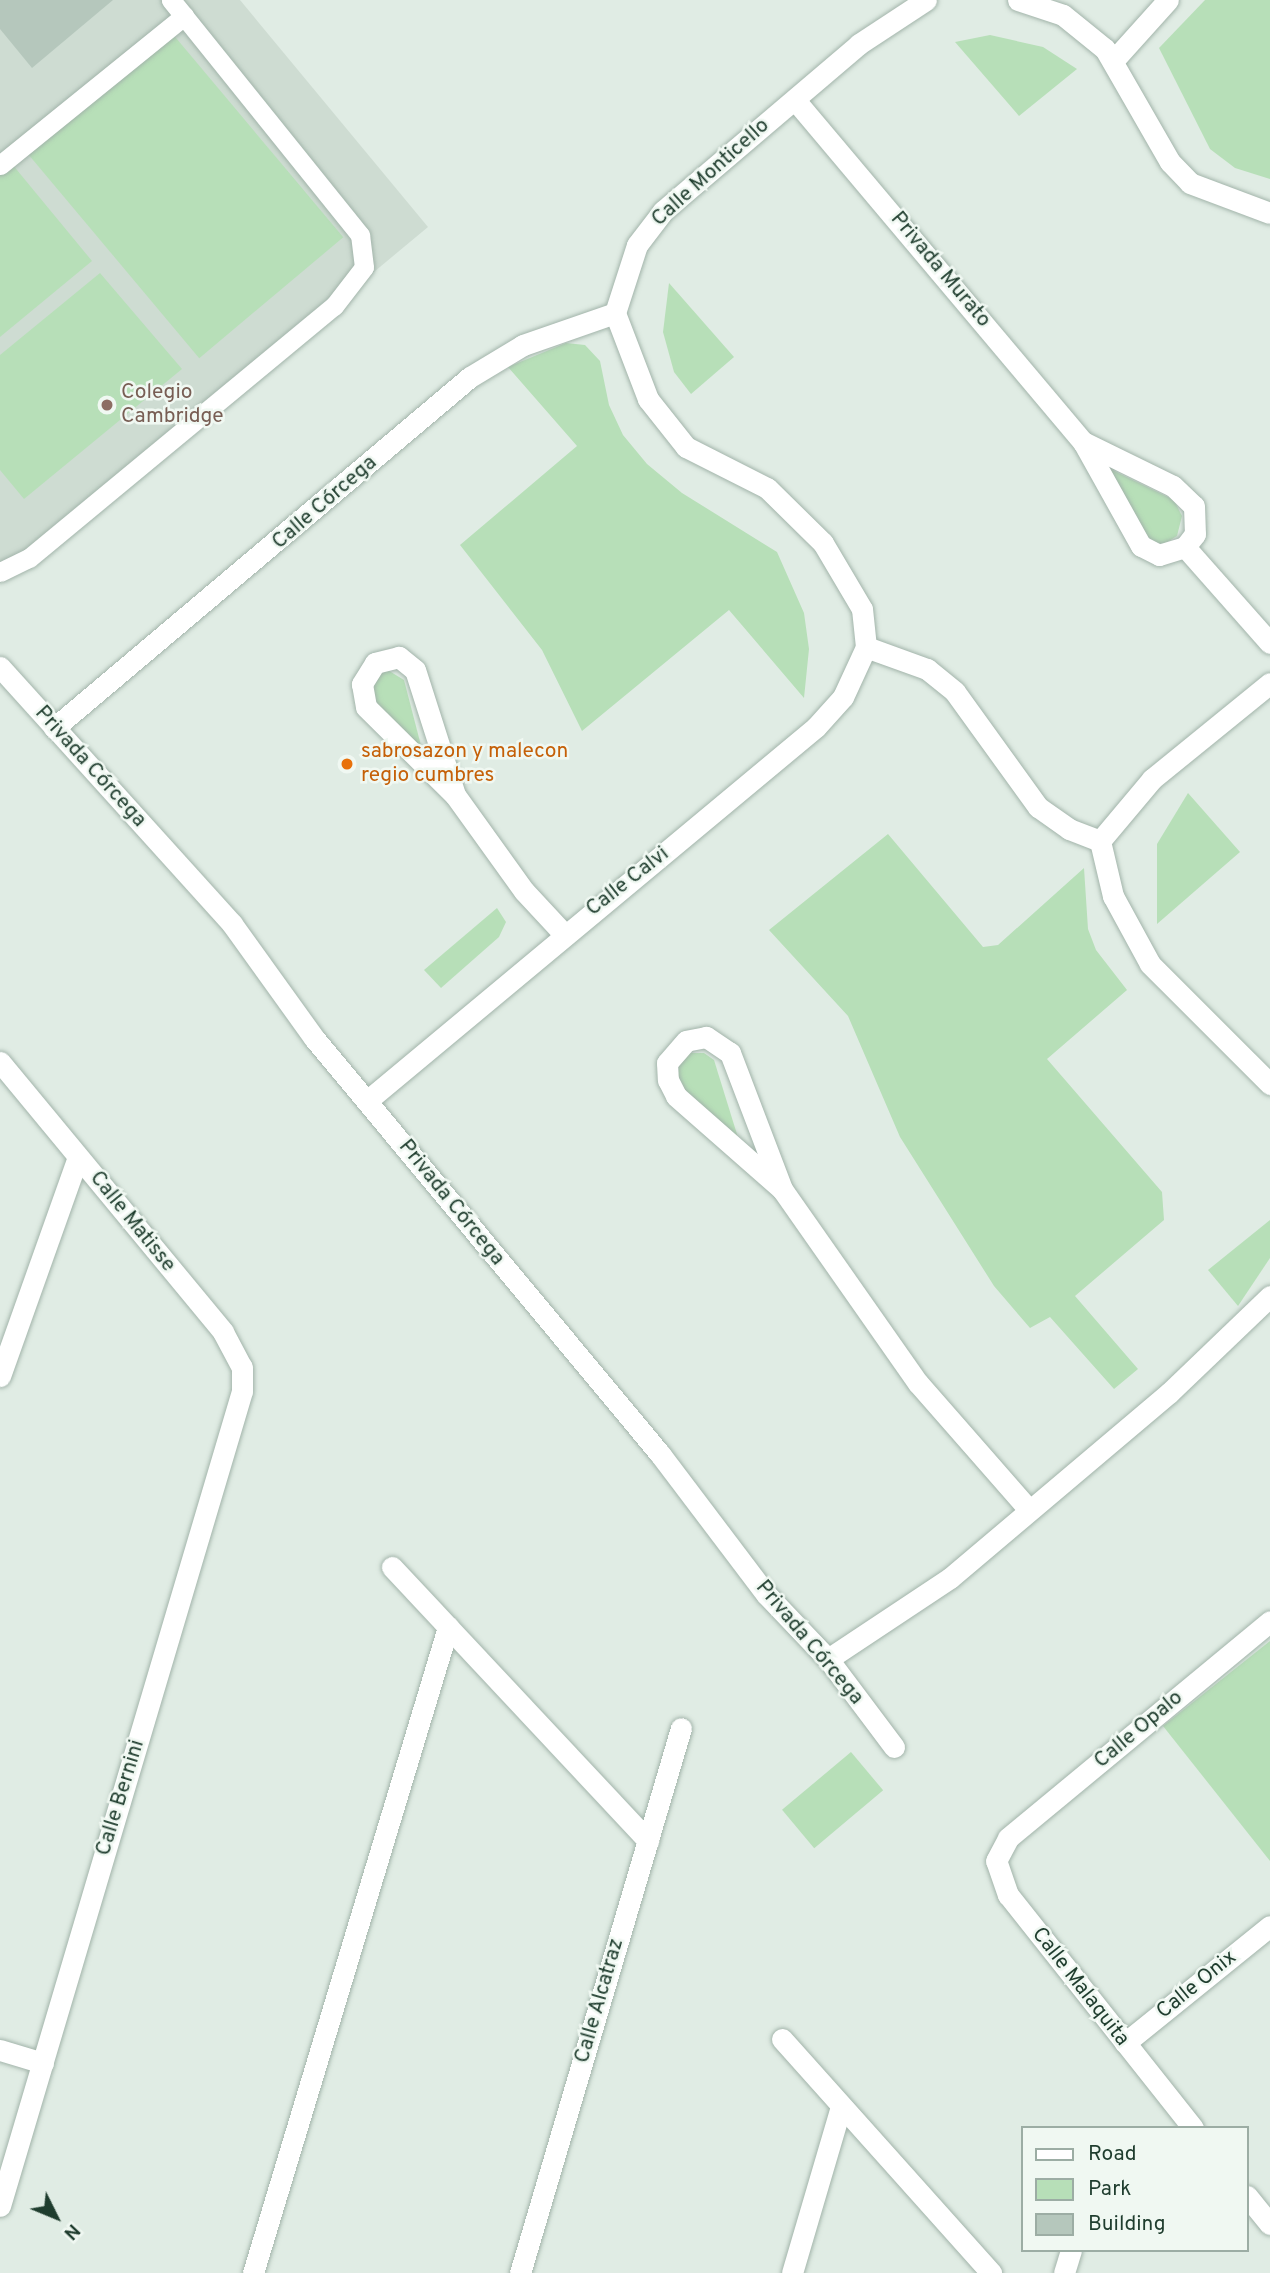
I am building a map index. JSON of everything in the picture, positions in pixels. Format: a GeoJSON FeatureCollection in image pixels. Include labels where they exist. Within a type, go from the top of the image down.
{"type":"FeatureCollection","features":[{"type":"Feature","properties":{"kind":"street","name":"Calle Monticello"},"geometry":{"type":"LineString","coordinates":[[615,313],[637,245],[663,211],[859,44],[926,0]]}},
{"type":"Feature","properties":{"kind":"street"},"geometry":{"type":"LineString","coordinates":[[1018,0],[1063,15],[1113,61],[1170,162],[1190,183],[1270,213]]}},
{"type":"Feature","properties":{"kind":"street"},"geometry":{"type":"LineString","coordinates":[[1113,61],[1168,0]]}},
{"type":"Feature","properties":{"kind":"street","name":"Privada Murato"},"geometry":{"type":"LineString","coordinates":[[795,100],[1083,442],[1140,546],[1159,555],[1185,547],[1198,517],[1187,499],[1083,442]]}},
{"type":"Feature","properties":{"kind":"street"},"geometry":{"type":"LineString","coordinates":[[615,313],[648,399],[686,447],[767,488],[823,543],[862,609],[866,647],[927,669],[955,692],[1038,807],[1069,829],[1100,841]]}},
{"type":"Feature","properties":{"kind":"street","name":"Calle Córcega"},"geometry":{"type":"LineString","coordinates":[[54,728],[470,377],[523,345],[615,313]]}},
{"type":"Feature","properties":{"kind":"street"},"geometry":{"type":"LineString","coordinates":[[1185,547],[1270,643]]}},
{"type":"Feature","properties":{"kind":"street","name":"Calle Calvi"},"geometry":{"type":"LineString","coordinates":[[368,1100],[563,933],[816,727],[843,697],[866,647]]}},
{"type":"Feature","properties":{"kind":"street"},"geometry":{"type":"LineString","coordinates":[[455,795],[415,670],[399,657],[375,663],[362,684],[366,707],[455,795],[509,872],[563,933]]}},
{"type":"Feature","properties":{"kind":"street","name":"Privada Córcega"},"geometry":{"type":"LineString","coordinates":[[0,667],[225,915],[368,1100],[660,1454],[766,1594],[828,1659],[894,1747]]}},
{"type":"Feature","properties":{"kind":"street"},"geometry":{"type":"LineString","coordinates":[[1100,841],[1152,779],[1267,689]]}},
{"type":"Feature","properties":{"kind":"street"},"geometry":{"type":"LineString","coordinates":[[1100,841],[1113,896],[1150,964],[1270,1084]]}},
{"type":"Feature","properties":{"kind":"street"},"geometry":{"type":"LineString","coordinates":[[782,1189],[730,1053],[706,1037],[686,1041],[667,1063],[671,1089],[782,1189],[918,1383],[1029,1510]]}},
{"type":"Feature","properties":{"kind":"street","name":"Calle Matisse"},"geometry":{"type":"LineString","coordinates":[[0,1062],[223,1332],[242,1367],[242,1391]]}},
{"type":"Feature","properties":{"kind":"street"},"geometry":{"type":"LineString","coordinates":[[0,1376],[78,1157]]}},
{"type":"Feature","properties":{"kind":"street"},"geometry":{"type":"LineString","coordinates":[[828,1659],[908,1611],[1169,1393],[1270,1296]]}},
{"type":"Feature","properties":{"kind":"street","name":"Calle Bernini"},"geometry":{"type":"LineString","coordinates":[[0,2206],[242,1391]]}},
{"type":"Feature","properties":{"kind":"street"},"geometry":{"type":"LineString","coordinates":[[392,1567],[648,1841]]}},
{"type":"Feature","properties":{"kind":"street","name":"Calle Opalo"},"geometry":{"type":"LineString","coordinates":[[1008,1838],[1270,1621]]}},
{"type":"Feature","properties":{"kind":"street"},"geometry":{"type":"LineString","coordinates":[[253,2273],[447,1627]]}},
{"type":"Feature","properties":{"kind":"street","name":"Calle Alcatraz"},"geometry":{"type":"LineString","coordinates":[[520,2273],[681,1728]]}},
{"type":"Feature","properties":{"kind":"street","name":"Calle Malaquita"},"geometry":{"type":"LineString","coordinates":[[1008,1838],[996,1861],[1000,1881],[1191,2126]]}},
{"type":"Feature","properties":{"kind":"street","name":"Calle Onix"},"geometry":{"type":"LineString","coordinates":[[1125,2043],[1270,1926]]}},
{"type":"Feature","properties":{"kind":"street"},"geometry":{"type":"LineString","coordinates":[[782,2039],[990,2273]]}},
{"type":"Feature","properties":{"kind":"street"},"geometry":{"type":"LineString","coordinates":[[0,2050],[43,2063]]}},
{"type":"Feature","properties":{"kind":"street"},"geometry":{"type":"LineString","coordinates":[[792,2273],[841,2107]]}},
{"type":"Feature","properties":{"kind":"street"},"geometry":{"type":"LineString","coordinates":[[1249,2198],[1270,2224]]}},
{"type":"Feature","properties":{"kind":"street"},"geometry":{"type":"LineString","coordinates":[[1064,2273],[1070,2252]]}},
{"type":"Feature","properties":{"kind":"lane"},"geometry":{"type":"LineString","coordinates":[[0,572],[29,558],[334,306],[364,267],[360,235],[171,0]]}},
{"type":"Feature","properties":{"kind":"lane"},"geometry":{"type":"LineString","coordinates":[[0,165],[184,16]]}},
{"type":"Feature","properties":{"kind":"shaded area","name":"Colegio Cambridge"},"geometry":{"type":"Polygon","coordinates":[[[0,0],[240,0],[428,227],[0,583],[0,0]]]}},
{"type":"Feature","properties":{"kind":"green space"},"geometry":{"type":"Polygon","coordinates":[[[1205,0],[1270,0],[1270,179],[1235,168],[1210,149],[1159,48],[1205,0]]]}},
{"type":"Feature","properties":{"kind":"green space"},"geometry":{"type":"Polygon","coordinates":[[[171,32],[343,237],[199,358],[27,153],[171,32]]]}},
{"type":"Feature","properties":{"kind":"green space"},"geometry":{"type":"Polygon","coordinates":[[[990,35],[1043,47],[1077,69],[1019,116],[955,42],[990,35]]]}},
{"type":"Feature","properties":{"kind":"green space"},"geometry":{"type":"Polygon","coordinates":[[[12,164],[92,261],[0,337],[0,174],[12,164]]]}},
{"type":"Feature","properties":{"kind":"green space"},"geometry":{"type":"Polygon","coordinates":[[[100,273],[182,369],[24,499],[0,470],[0,355],[100,273]]]}},
{"type":"Feature","properties":{"kind":"green space"},"geometry":{"type":"Polygon","coordinates":[[[669,283],[734,357],[691,394],[674,372],[663,332],[669,283]]]}},
{"type":"Feature","properties":{"kind":"green space"},"geometry":{"type":"Polygon","coordinates":[[[566,343],[585,345],[600,361],[609,405],[623,435],[647,464],[682,493],[777,552],[804,613],[809,649],[804,698],[729,610],[582,731],[542,650],[460,545],[577,446],[508,367],[566,343]]]}},
{"type":"Feature","properties":{"kind":"green space"},"geometry":{"type":"Polygon","coordinates":[[[1108,468],[1174,500],[1182,516],[1177,536],[1164,544],[1149,541],[1108,468]]]}},
{"type":"Feature","properties":{"kind":"green space"},"geometry":{"type":"Polygon","coordinates":[[[386,669],[404,680],[425,761],[373,708],[369,679],[386,669]]]}},
{"type":"Feature","properties":{"kind":"green space"},"geometry":{"type":"Polygon","coordinates":[[[1188,793],[1240,852],[1157,924],[1157,844],[1188,793]]]}},
{"type":"Feature","properties":{"kind":"green space"},"geometry":{"type":"Polygon","coordinates":[[[888,834],[983,947],[998,945],[1084,868],[1088,929],[1096,950],[1127,990],[1047,1059],[1162,1192],[1164,1220],[1075,1296],[1138,1369],[1114,1389],[1050,1317],[1030,1328],[994,1286],[900,1137],[848,1016],[769,930],[888,834]]]}},
{"type":"Feature","properties":{"kind":"green space"},"geometry":{"type":"Polygon","coordinates":[[[497,908],[506,922],[499,937],[441,988],[424,970],[497,908]]]}},
{"type":"Feature","properties":{"kind":"green space"},"geometry":{"type":"Polygon","coordinates":[[[686,1053],[704,1053],[714,1060],[740,1144],[687,1101],[671,1067],[686,1053]]]}},
{"type":"Feature","properties":{"kind":"green space"},"geometry":{"type":"Polygon","coordinates":[[[1270,1220],[1270,1258],[1238,1306],[1208,1270],[1270,1220]]]}},
{"type":"Feature","properties":{"kind":"green space"},"geometry":{"type":"Polygon","coordinates":[[[1270,1641],[1270,1861],[1163,1726],[1270,1641]]]}},
{"type":"Feature","properties":{"kind":"green space"},"geometry":{"type":"Polygon","coordinates":[[[851,1752],[883,1790],[814,1848],[782,1810],[851,1752]]]}},
{"type":"Feature","properties":{"kind":"building"},"geometry":{"type":"Polygon","coordinates":[[[0,0],[113,0],[32,68],[0,29],[0,0]]]}},
{"type":"Feature","properties":{"kind":"place","name":"Colegio Cambridge"},"geometry":{"type":"Point","coordinates":[107,405]}},
{"type":"Feature","properties":{"kind":"place","name":"sabrosazon y malecon regio cumbres"},"geometry":{"type":"Point","coordinates":[347,764]}}]}
